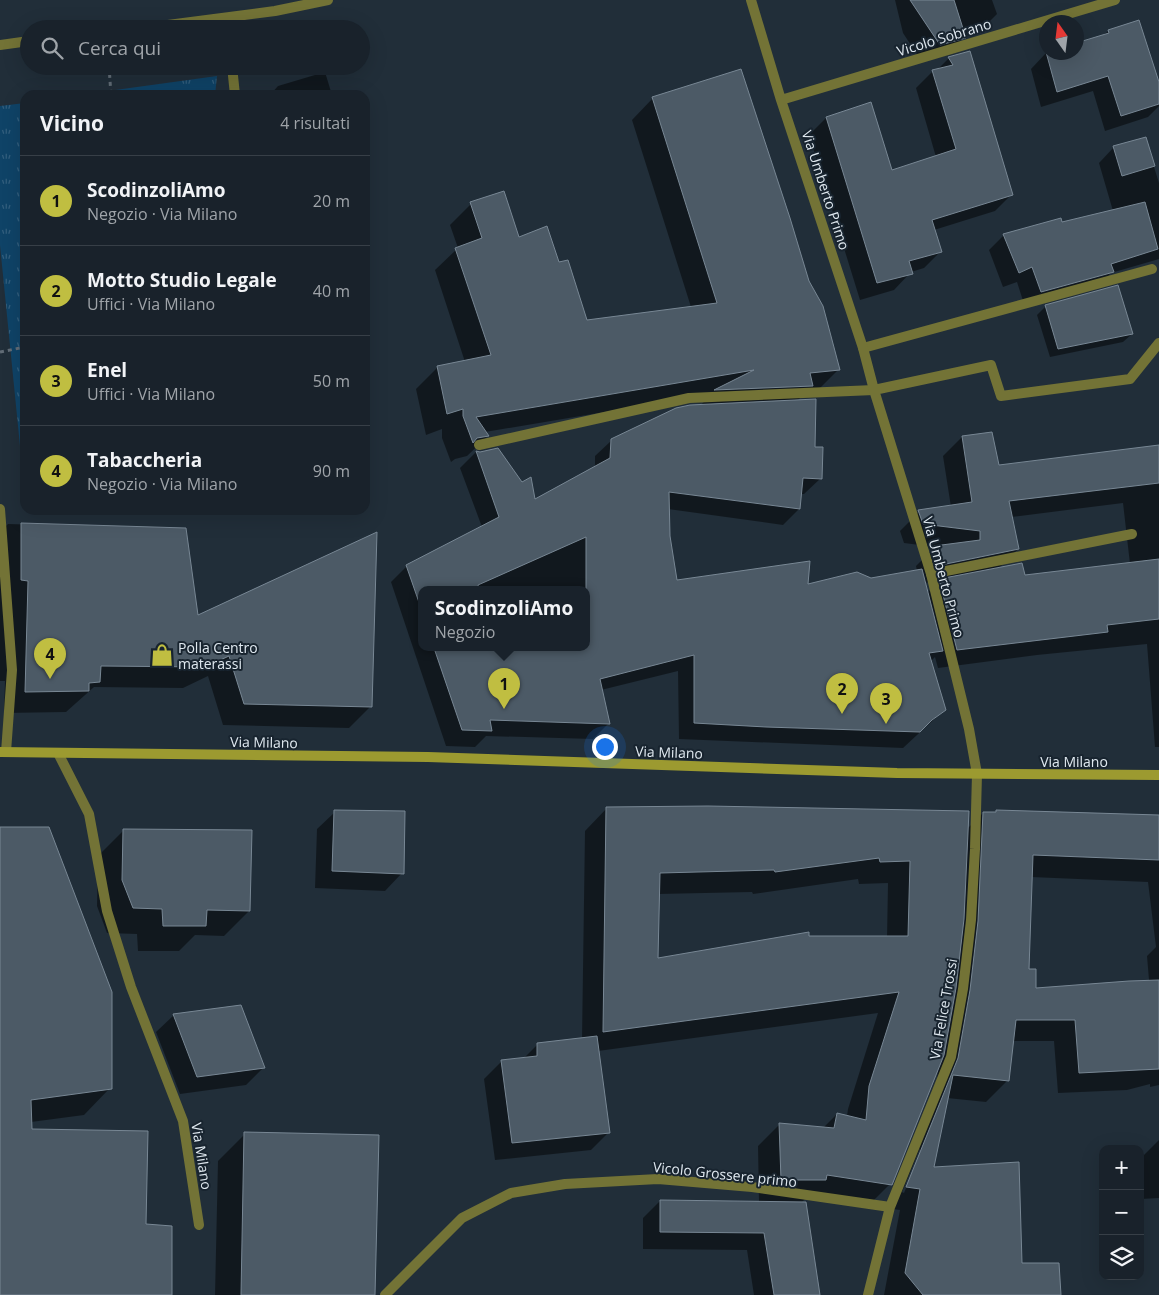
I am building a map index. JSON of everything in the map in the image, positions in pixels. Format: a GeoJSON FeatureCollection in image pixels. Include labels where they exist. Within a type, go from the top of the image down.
{"type":"FeatureCollection","features":[{"type":"Feature","properties":{"kind":"main road","name":"Via Milano"},"geometry":{"type":"LineString","coordinates":[[3,752],[428,758],[897,773],[1159,775]]}},
{"type":"Feature","properties":{"kind":"street"},"geometry":{"type":"LineString","coordinates":[[244,20],[328,0]]}},
{"type":"Feature","properties":{"kind":"street","name":"Via Umberto Primo"},"geometry":{"type":"LineString","coordinates":[[750,0],[863,348],[874,390],[932,574],[969,729],[976,774]]}},
{"type":"Feature","properties":{"kind":"street","name":"Vicolo Sobrano"},"geometry":{"type":"LineString","coordinates":[[781,100],[1115,0]]}},
{"type":"Feature","properties":{"kind":"street"},"geometry":{"type":"LineString","coordinates":[[0,44],[20,42]]}},
{"type":"Feature","properties":{"kind":"street"},"geometry":{"type":"LineString","coordinates":[[233,75],[234,90]]}},
{"type":"Feature","properties":{"kind":"street"},"geometry":{"type":"LineString","coordinates":[[863,348],[1152,269]]}},
{"type":"Feature","properties":{"kind":"street"},"geometry":{"type":"LineString","coordinates":[[479,445],[689,398],[874,390],[991,365],[1002,396],[1130,379],[1159,343]]}},
{"type":"Feature","properties":{"kind":"street"},"geometry":{"type":"LineString","coordinates":[[0,509],[12,670],[3,752]]}},
{"type":"Feature","properties":{"kind":"street"},"geometry":{"type":"LineString","coordinates":[[932,574],[1132,534]]}},
{"type":"Feature","properties":{"kind":"street","name":"Via Milano"},"geometry":{"type":"LineString","coordinates":[[58,753],[89,814],[107,911],[131,987],[183,1121],[199,1225]]}},
{"type":"Feature","properties":{"kind":"street","name":"Via Felice Trossi"},"geometry":{"type":"LineString","coordinates":[[868,1295],[890,1207],[951,1057],[963,989],[972,920],[976,774]]}},
{"type":"Feature","properties":{"kind":"street","name":"Vicolo Grossere primo"},"geometry":{"type":"LineString","coordinates":[[385,1295],[462,1218],[511,1193],[565,1184],[658,1179],[752,1187],[890,1207]]}},
{"type":"Feature","properties":{"kind":"path"},"geometry":{"type":"LineString","coordinates":[[110,75],[111,90]]}},
{"type":"Feature","properties":{"kind":"path"},"geometry":{"type":"LineString","coordinates":[[0,352],[20,348]]}},
{"type":"Feature","properties":{"kind":"green space"},"geometry":{"type":"Polygon","coordinates":[[[217,76],[216,90],[115,90],[217,76]]]}},
{"type":"Feature","properties":{"kind":"green space"},"geometry":{"type":"Polygon","coordinates":[[[20,104],[20,446],[0,245],[0,106],[20,104]]]}},
{"type":"Feature","properties":{"kind":"building"},"geometry":{"type":"Polygon","coordinates":[[[910,0],[954,0],[966,38],[940,45],[910,0]]]}},
{"type":"Feature","properties":{"kind":"building"},"geometry":{"type":"Polygon","coordinates":[[[1139,20],[1159,82],[1159,104],[1121,116],[1108,76],[1057,92],[1048,60],[1084,60],[1084,41],[1109,33],[1108,30],[1139,20]]]}},
{"type":"Feature","properties":{"kind":"building"},"geometry":{"type":"Polygon","coordinates":[[[970,51],[1013,195],[932,220],[942,252],[909,261],[913,274],[877,283],[826,117],[871,102],[892,170],[956,149],[932,70],[953,65],[948,57],[970,51]]]}},
{"type":"Feature","properties":{"kind":"building"},"geometry":{"type":"Polygon","coordinates":[[[741,69],[809,281],[823,306],[840,370],[810,373],[813,386],[714,390],[754,370],[476,417],[489,436],[477,438],[473,443],[463,416],[463,409],[447,414],[437,366],[491,355],[455,248],[482,238],[470,202],[504,191],[519,237],[547,226],[559,262],[568,260],[587,320],[717,303],[652,97],[741,69]]]}},
{"type":"Feature","properties":{"kind":"building"},"geometry":{"type":"Polygon","coordinates":[[[1146,137],[1155,166],[1122,176],[1113,146],[1146,137]]]}},
{"type":"Feature","properties":{"kind":"building"},"geometry":{"type":"Polygon","coordinates":[[[1145,202],[1158,249],[1111,264],[1114,272],[1041,292],[1032,267],[1019,273],[1003,234],[1061,218],[1062,222],[1145,202]]]}},
{"type":"Feature","properties":{"kind":"building"},"geometry":{"type":"Polygon","coordinates":[[[1118,285],[1133,334],[1058,349],[1045,305],[1118,285]]]}},
{"type":"Feature","properties":{"kind":"building"},"geometry":{"type":"Polygon","coordinates":[[[816,399],[815,447],[823,447],[822,479],[803,478],[800,509],[669,492],[670,536],[677,580],[810,561],[808,584],[857,572],[871,578],[922,569],[943,651],[929,653],[946,710],[920,732],[694,723],[694,655],[600,679],[610,724],[490,720],[492,731],[462,730],[435,651],[590,651],[590,586],[586,586],[586,537],[478,586],[418,586],[418,600],[406,565],[499,517],[476,451],[480,452],[498,448],[522,482],[531,477],[535,499],[610,458],[611,439],[676,408],[690,405],[816,399]]]}},
{"type":"Feature","properties":{"kind":"building"},"geometry":{"type":"Polygon","coordinates":[[[992,432],[999,465],[1159,445],[1159,483],[1009,501],[1019,549],[941,565],[934,546],[980,540],[980,531],[923,524],[918,510],[972,502],[962,436],[992,432]]]}},
{"type":"Feature","properties":{"kind":"building"},"geometry":{"type":"Polygon","coordinates":[[[21,523],[186,528],[198,615],[377,532],[372,707],[244,704],[229,656],[205,667],[101,666],[100,682],[89,683],[89,691],[25,692],[28,581],[21,580],[21,523]]]}},
{"type":"Feature","properties":{"kind":"building"},"geometry":{"type":"Polygon","coordinates":[[[1159,559],[1159,619],[1107,625],[1108,632],[957,650],[939,579],[1022,563],[1025,575],[1159,559]]]}},
{"type":"Feature","properties":{"kind":"building"},"geometry":{"type":"Polygon","coordinates":[[[708,806],[969,811],[964,919],[956,988],[944,1055],[892,1185],[827,1175],[826,1180],[781,1180],[779,1123],[834,1128],[837,1113],[866,1120],[869,1086],[899,992],[603,1032],[606,807],[708,806]],[[879,858],[775,872],[774,870],[660,873],[658,958],[809,932],[809,936],[908,936],[910,861],[880,862],[879,858]]]}},
{"type":"Feature","properties":{"kind":"building"},"geometry":{"type":"Polygon","coordinates":[[[334,810],[405,811],[404,874],[332,871],[334,810]]]}},
{"type":"Feature","properties":{"kind":"building"},"geometry":{"type":"Polygon","coordinates":[[[996,810],[1159,815],[1159,860],[1033,855],[1029,969],[1036,969],[1036,988],[1159,980],[1159,1069],[1079,1073],[1075,1020],[1016,1020],[1009,1081],[953,1075],[934,1167],[1019,1162],[1022,1263],[1059,1263],[1061,1295],[923,1295],[905,1273],[920,1189],[906,1187],[958,1058],[970,990],[978,921],[983,812],[996,812],[996,810]]]}},
{"type":"Feature","properties":{"kind":"building"},"geometry":{"type":"Polygon","coordinates":[[[0,827],[49,827],[112,992],[112,1089],[31,1100],[32,1129],[148,1131],[146,1224],[172,1226],[172,1295],[0,1295],[0,827]]]}},
{"type":"Feature","properties":{"kind":"building"},"geometry":{"type":"Polygon","coordinates":[[[123,829],[252,830],[250,911],[207,910],[206,926],[163,926],[162,909],[133,908],[122,880],[123,829]]]}},
{"type":"Feature","properties":{"kind":"building"},"geometry":{"type":"Polygon","coordinates":[[[241,1005],[265,1068],[197,1077],[173,1014],[241,1005]]]}},
{"type":"Feature","properties":{"kind":"building"},"geometry":{"type":"Polygon","coordinates":[[[597,1036],[610,1133],[512,1143],[501,1060],[537,1056],[537,1043],[597,1036]]]}},
{"type":"Feature","properties":{"kind":"building"},"geometry":{"type":"Polygon","coordinates":[[[244,1132],[379,1135],[375,1295],[241,1295],[244,1132]]]}},
{"type":"Feature","properties":{"kind":"building"},"geometry":{"type":"Polygon","coordinates":[[[660,1200],[806,1202],[820,1295],[774,1295],[764,1233],[660,1232],[660,1200]]]}},
{"type":"Feature","properties":{"kind":"place","name":"Polla Centro materassi"},"geometry":{"type":"Point","coordinates":[162,655]}},
{"type":"Feature","properties":{"kind":"place","name":"Tabaccheria"},"geometry":{"type":"Point","coordinates":[50,679]}},
{"type":"Feature","properties":{"kind":"place","name":"ScodinzoliAmo"},"geometry":{"type":"Point","coordinates":[504,709]}},
{"type":"Feature","properties":{"kind":"place","name":"Motto Studio Legale"},"geometry":{"type":"Point","coordinates":[842,714]}},
{"type":"Feature","properties":{"kind":"place","name":"Enel"},"geometry":{"type":"Point","coordinates":[886,724]}}]}
